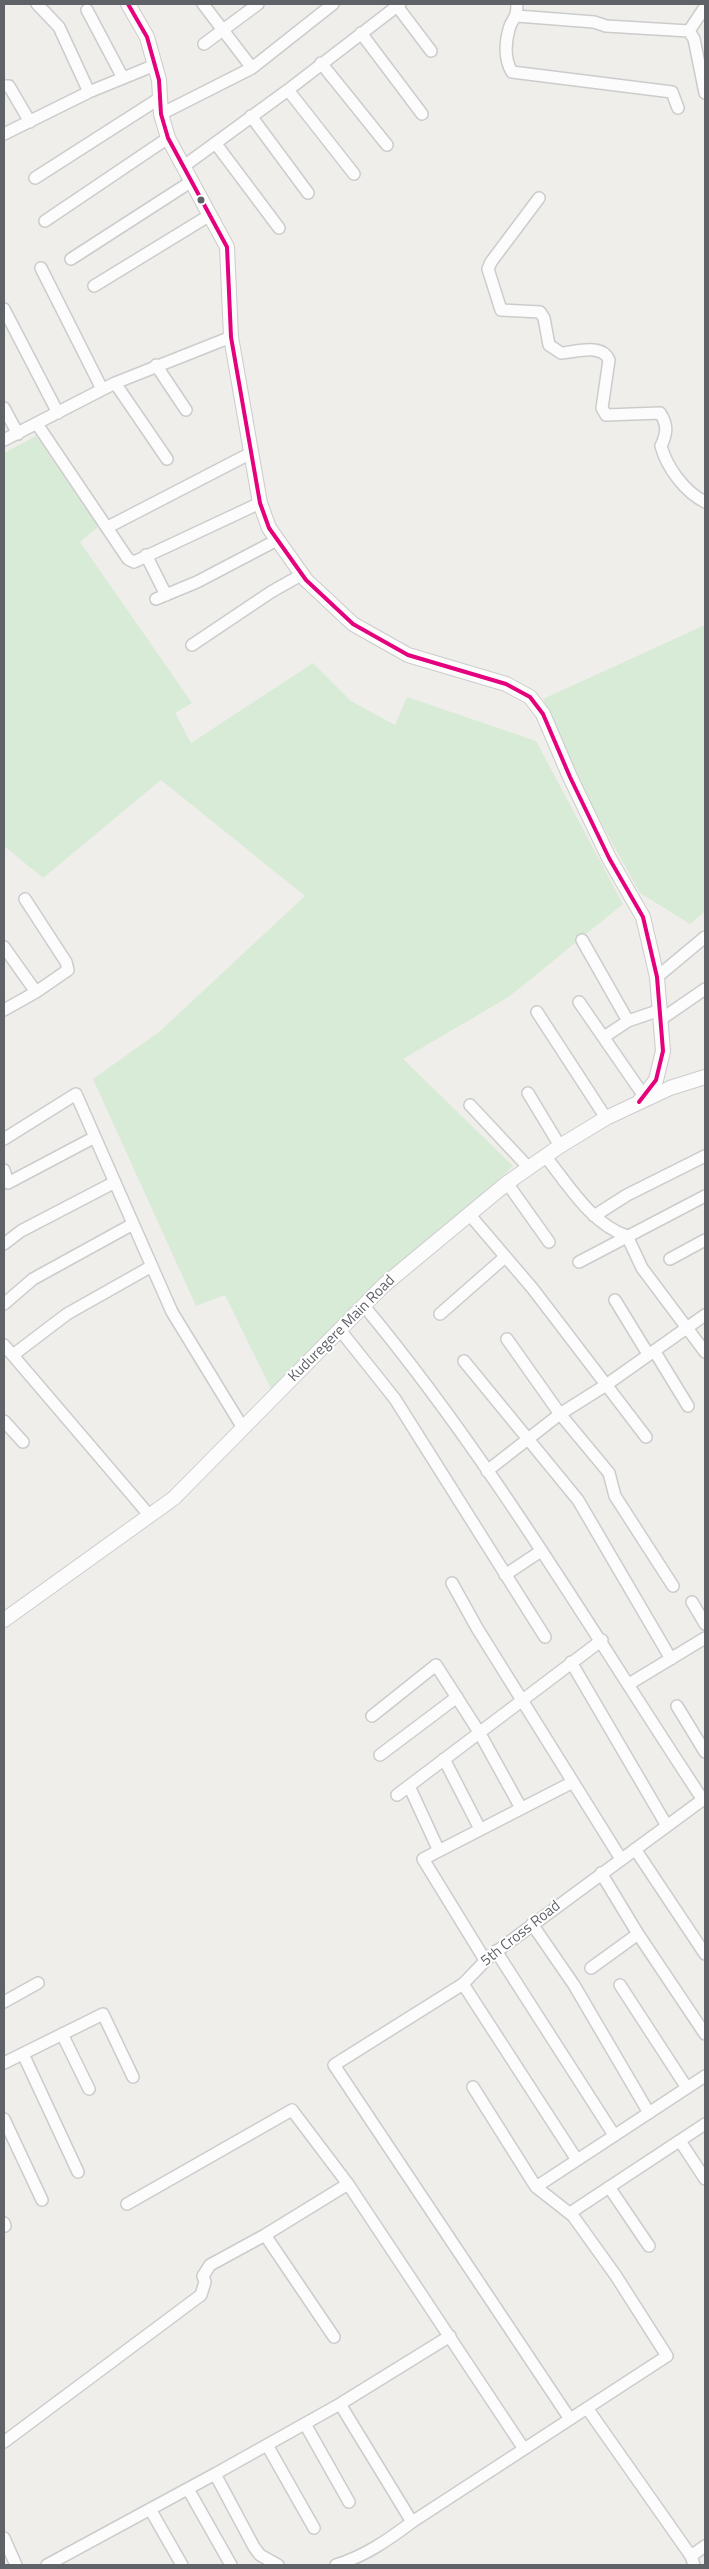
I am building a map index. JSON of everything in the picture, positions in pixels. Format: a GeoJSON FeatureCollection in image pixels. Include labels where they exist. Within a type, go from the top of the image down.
{"type":"FeatureCollection","features":[{"type":"Feature","properties":{"kind":"street"},"geometry":{"type":"LineString","coordinates":[[37,4],[59,27],[89,92]]}},
{"type":"Feature","properties":{"kind":"street"},"geometry":{"type":"LineString","coordinates":[[128,4],[147,36],[159,80],[161,114],[168,138],[227,247],[231,337],[260,502],[269,528],[302,575],[353,624],[408,655],[506,684],[530,697],[543,714],[570,777],[609,858],[644,916],[657,977],[663,1051],[656,1080],[641,1099],[604,1037],[579,1002]]}},
{"type":"Feature","properties":{"kind":"street"},"geometry":{"type":"LineString","coordinates":[[203,4],[252,68]]}},
{"type":"Feature","properties":{"kind":"street"},"geometry":{"type":"LineString","coordinates":[[204,44],[258,4]]}},
{"type":"Feature","properties":{"kind":"street"},"geometry":{"type":"LineString","coordinates":[[161,114],[252,68],[333,4]]}},
{"type":"Feature","properties":{"kind":"street"},"geometry":{"type":"LineString","coordinates":[[517,4],[517,16],[509,28],[505,60],[512,72],[672,92],[678,108]]}},
{"type":"Feature","properties":{"kind":"street"},"geometry":{"type":"LineString","coordinates":[[184,166],[288,90],[398,5],[431,51]]}},
{"type":"Feature","properties":{"kind":"street"},"geometry":{"type":"LineString","coordinates":[[689,32],[705,7]]}},
{"type":"Feature","properties":{"kind":"street"},"geometry":{"type":"LineString","coordinates":[[87,10],[122,78]]}},
{"type":"Feature","properties":{"kind":"street"},"geometry":{"type":"LineString","coordinates":[[517,16],[594,22],[606,26],[689,32]]}},
{"type":"Feature","properties":{"kind":"street"},"geometry":{"type":"LineString","coordinates":[[689,32],[694,39],[705,93]]}},
{"type":"Feature","properties":{"kind":"street"},"geometry":{"type":"LineString","coordinates":[[361,33],[422,114]]}},
{"type":"Feature","properties":{"kind":"street"},"geometry":{"type":"LineString","coordinates":[[321,63],[387,145]]}},
{"type":"Feature","properties":{"kind":"street"},"geometry":{"type":"LineString","coordinates":[[4,134],[89,92],[155,65]]}},
{"type":"Feature","properties":{"kind":"street"},"geometry":{"type":"LineString","coordinates":[[4,86],[9,86],[30,122]]}},
{"type":"Feature","properties":{"kind":"street"},"geometry":{"type":"LineString","coordinates":[[288,90],[354,174]]}},
{"type":"Feature","properties":{"kind":"street"},"geometry":{"type":"LineString","coordinates":[[35,178],[160,98]]}},
{"type":"Feature","properties":{"kind":"street"},"geometry":{"type":"LineString","coordinates":[[251,116],[308,193]]}},
{"type":"Feature","properties":{"kind":"street"},"geometry":{"type":"LineString","coordinates":[[45,221],[168,138]]}},
{"type":"Feature","properties":{"kind":"street"},"geometry":{"type":"LineString","coordinates":[[216,144],[279,228]]}},
{"type":"Feature","properties":{"kind":"street"},"geometry":{"type":"LineString","coordinates":[[70,259],[192,181]]}},
{"type":"Feature","properties":{"kind":"street"},"geometry":{"type":"LineString","coordinates":[[539,198],[490,262],[488,269],[501,310],[540,312],[544,318],[549,344],[560,353],[600,349],[606,353],[609,360],[602,408],[606,416],[660,413],[665,421],[667,432],[661,446],[668,463],[695,497],[705,502]]}},
{"type":"Feature","properties":{"kind":"street"},"geometry":{"type":"LineString","coordinates":[[94,286],[210,215]]}},
{"type":"Feature","properties":{"kind":"street"},"geometry":{"type":"LineString","coordinates":[[41,268],[102,389]]}},
{"type":"Feature","properties":{"kind":"street"},"geometry":{"type":"LineString","coordinates":[[4,308],[58,412]]}},
{"type":"Feature","properties":{"kind":"street"},"geometry":{"type":"LineString","coordinates":[[4,440],[115,383],[156,365],[231,337]]}},
{"type":"Feature","properties":{"kind":"street"},"geometry":{"type":"LineString","coordinates":[[156,365],[186,410]]}},
{"type":"Feature","properties":{"kind":"street"},"geometry":{"type":"LineString","coordinates":[[115,383],[167,459]]}},
{"type":"Feature","properties":{"kind":"street"},"geometry":{"type":"LineString","coordinates":[[4,408],[18,434]]}},
{"type":"Feature","properties":{"kind":"street"},"geometry":{"type":"LineString","coordinates":[[37,424],[128,559],[134,562],[260,502]]}},
{"type":"Feature","properties":{"kind":"street"},"geometry":{"type":"LineString","coordinates":[[108,527],[251,453]]}},
{"type":"Feature","properties":{"kind":"street"},"geometry":{"type":"LineString","coordinates":[[146,555],[161,597],[197,582],[277,540]]}},
{"type":"Feature","properties":{"kind":"street"},"geometry":{"type":"LineString","coordinates":[[192,645],[271,592],[302,575]]}},
{"type":"Feature","properties":{"kind":"street"},"geometry":{"type":"LineString","coordinates":[[4,1010],[66,974],[68,966],[25,899]]}},
{"type":"Feature","properties":{"kind":"street"},"geometry":{"type":"LineString","coordinates":[[657,977],[705,937]]}},
{"type":"Feature","properties":{"kind":"street"},"geometry":{"type":"LineString","coordinates":[[582,940],[628,1021]]}},
{"type":"Feature","properties":{"kind":"street"},"geometry":{"type":"LineString","coordinates":[[4,947],[36,992]]}},
{"type":"Feature","properties":{"kind":"street"},"geometry":{"type":"LineString","coordinates":[[604,1037],[628,1021],[660,1015],[705,989]]}},
{"type":"Feature","properties":{"kind":"street"},"geometry":{"type":"LineString","coordinates":[[537,1012],[606,1118]]}},
{"type":"Feature","properties":{"kind":"street","name":"Kuduregere Main Road"},"geometry":{"type":"LineString","coordinates":[[4,1620],[174,1498],[384,1285],[507,1183],[560,1146],[641,1099],[705,1077]]}},
{"type":"Feature","properties":{"kind":"street"},"geometry":{"type":"LineString","coordinates":[[528,1093],[560,1146]]}},
{"type":"Feature","properties":{"kind":"street"},"geometry":{"type":"LineString","coordinates":[[4,1139],[76,1094],[172,1312],[243,1428]]}},
{"type":"Feature","properties":{"kind":"street"},"geometry":{"type":"LineString","coordinates":[[470,1105],[529,1168]]}},
{"type":"Feature","properties":{"kind":"street"},"geometry":{"type":"LineString","coordinates":[[4,1170],[8,1183],[95,1137]]}},
{"type":"Feature","properties":{"kind":"street"},"geometry":{"type":"LineString","coordinates":[[546,1156],[594,1216],[614,1232],[627,1236],[642,1268],[705,1352]]}},
{"type":"Feature","properties":{"kind":"street"},"geometry":{"type":"LineString","coordinates":[[594,1216],[627,1195],[705,1156]]}},
{"type":"Feature","properties":{"kind":"street"},"geometry":{"type":"LineString","coordinates":[[4,1244],[21,1231],[115,1182]]}},
{"type":"Feature","properties":{"kind":"street"},"geometry":{"type":"LineString","coordinates":[[507,1183],[548,1242]]}},
{"type":"Feature","properties":{"kind":"street"},"geometry":{"type":"LineString","coordinates":[[579,1262],[705,1196]]}},
{"type":"Feature","properties":{"kind":"street"},"geometry":{"type":"LineString","coordinates":[[469,1214],[505,1256],[646,1437]]}},
{"type":"Feature","properties":{"kind":"street"},"geometry":{"type":"LineString","coordinates":[[4,1304],[33,1279],[133,1224]]}},
{"type":"Feature","properties":{"kind":"street"},"geometry":{"type":"LineString","coordinates":[[670,1259],[705,1240]]}},
{"type":"Feature","properties":{"kind":"street"},"geometry":{"type":"LineString","coordinates":[[440,1314],[505,1256]]}},
{"type":"Feature","properties":{"kind":"street"},"geometry":{"type":"LineString","coordinates":[[13,1355],[67,1314],[152,1266]]}},
{"type":"Feature","properties":{"kind":"street"},"geometry":{"type":"LineString","coordinates":[[615,1300],[688,1406]]}},
{"type":"Feature","properties":{"kind":"street"},"geometry":{"type":"LineString","coordinates":[[364,1306],[417,1369],[602,1640],[704,1799]]}},
{"type":"Feature","properties":{"kind":"street"},"geometry":{"type":"LineString","coordinates":[[487,1471],[560,1414],[606,1385],[705,1314]]}},
{"type":"Feature","properties":{"kind":"street"},"geometry":{"type":"LineString","coordinates":[[340,1330],[395,1399],[544,1637]]}},
{"type":"Feature","properties":{"kind":"street"},"geometry":{"type":"LineString","coordinates":[[507,1339],[560,1414],[610,1473],[615,1496],[673,1586]]}},
{"type":"Feature","properties":{"kind":"street"},"geometry":{"type":"LineString","coordinates":[[4,1345],[150,1516]]}},
{"type":"Feature","properties":{"kind":"street"},"geometry":{"type":"LineString","coordinates":[[464,1361],[578,1500],[671,1659]]}},
{"type":"Feature","properties":{"kind":"street"},"geometry":{"type":"LineString","coordinates":[[4,1420],[22,1442]]}},
{"type":"Feature","properties":{"kind":"street"},"geometry":{"type":"LineString","coordinates":[[505,1575],[541,1551]]}},
{"type":"Feature","properties":{"kind":"street"},"geometry":{"type":"LineString","coordinates":[[452,1583],[621,1859]]}},
{"type":"Feature","properties":{"kind":"street"},"geometry":{"type":"LineString","coordinates":[[692,1602],[705,1624]]}},
{"type":"Feature","properties":{"kind":"street"},"geometry":{"type":"LineString","coordinates":[[629,1684],[705,1638]]}},
{"type":"Feature","properties":{"kind":"street"},"geometry":{"type":"LineString","coordinates":[[397,1796],[478,1732],[602,1640]]}},
{"type":"Feature","properties":{"kind":"street"},"geometry":{"type":"LineString","coordinates":[[571,1662],[668,1826]]}},
{"type":"Feature","properties":{"kind":"street"},"geometry":{"type":"LineString","coordinates":[[372,1716],[436,1665],[478,1732],[521,1808]]}},
{"type":"Feature","properties":{"kind":"street"},"geometry":{"type":"LineString","coordinates":[[380,1755],[456,1698]]}},
{"type":"Feature","properties":{"kind":"street"},"geometry":{"type":"LineString","coordinates":[[677,1706],[705,1752]]}},
{"type":"Feature","properties":{"kind":"street"},"geometry":{"type":"LineString","coordinates":[[444,1759],[480,1829]]}},
{"type":"Feature","properties":{"kind":"street"},"geometry":{"type":"LineString","coordinates":[[485,1960],[423,1859],[573,1782]]}},
{"type":"Feature","properties":{"kind":"street"},"geometry":{"type":"LineString","coordinates":[[409,1786],[439,1851]]}},
{"type":"Feature","properties":{"kind":"street","name":"5th Cross Road"},"geometry":{"type":"LineString","coordinates":[[570,2419],[334,2065],[463,1984],[496,1951],[704,1799]]}},
{"type":"Feature","properties":{"kind":"street"},"geometry":{"type":"LineString","coordinates":[[635,1849],[705,1954]]}},
{"type":"Feature","properties":{"kind":"street"},"geometry":{"type":"LineString","coordinates":[[601,1874],[638,1934],[705,2034]]}},
{"type":"Feature","properties":{"kind":"street"},"geometry":{"type":"LineString","coordinates":[[532,1924],[574,1985],[649,2113]]}},
{"type":"Feature","properties":{"kind":"street"},"geometry":{"type":"LineString","coordinates":[[591,1968],[638,1934]]}},
{"type":"Feature","properties":{"kind":"street"},"geometry":{"type":"LineString","coordinates":[[496,1951],[614,2135]]}},
{"type":"Feature","properties":{"kind":"street"},"geometry":{"type":"LineString","coordinates":[[4,2002],[38,1983]]}},
{"type":"Feature","properties":{"kind":"street"},"geometry":{"type":"LineString","coordinates":[[463,1984],[577,2160]]}},
{"type":"Feature","properties":{"kind":"street"},"geometry":{"type":"LineString","coordinates":[[620,1985],[687,2088]]}},
{"type":"Feature","properties":{"kind":"street"},"geometry":{"type":"LineString","coordinates":[[4,2063],[103,2014],[133,2077]]}},
{"type":"Feature","properties":{"kind":"street"},"geometry":{"type":"LineString","coordinates":[[62,2034],[89,2089]]}},
{"type":"Feature","properties":{"kind":"street"},"geometry":{"type":"LineString","coordinates":[[23,2054],[78,2172]]}},
{"type":"Feature","properties":{"kind":"street"},"geometry":{"type":"LineString","coordinates":[[536,2187],[705,2076]]}},
{"type":"Feature","properties":{"kind":"street"},"geometry":{"type":"LineString","coordinates":[[336,2565],[359,2558],[667,2356],[616,2276],[570,2213],[536,2187],[473,2087]]}},
{"type":"Feature","properties":{"kind":"street"},"geometry":{"type":"LineString","coordinates":[[127,2204],[292,2110],[348,2184],[524,2449]]}},
{"type":"Feature","properties":{"kind":"street"},"geometry":{"type":"LineString","coordinates":[[4,2119],[42,2200]]}},
{"type":"Feature","properties":{"kind":"street"},"geometry":{"type":"LineString","coordinates":[[570,2213],[705,2124]]}},
{"type":"Feature","properties":{"kind":"street"},"geometry":{"type":"LineString","coordinates":[[680,2141],[705,2179]]}},
{"type":"Feature","properties":{"kind":"street"},"geometry":{"type":"LineString","coordinates":[[4,2442],[201,2295],[205,2282],[203,2276],[210,2265],[265,2235],[348,2184]]}},
{"type":"Feature","properties":{"kind":"street"},"geometry":{"type":"LineString","coordinates":[[609,2187],[649,2246]]}},
{"type":"Feature","properties":{"kind":"street"},"geometry":{"type":"LineString","coordinates":[[265,2235],[334,2337]]}},
{"type":"Feature","properties":{"kind":"street"},"geometry":{"type":"LineString","coordinates":[[47,2565],[305,2424],[450,2336]]}},
{"type":"Feature","properties":{"kind":"street"},"geometry":{"type":"LineString","coordinates":[[340,2404],[412,2522]]}},
{"type":"Feature","properties":{"kind":"street"},"geometry":{"type":"LineString","coordinates":[[587,2408],[692,2561],[705,2546]]}},
{"type":"Feature","properties":{"kind":"street"},"geometry":{"type":"LineString","coordinates":[[305,2424],[349,2502]]}},
{"type":"Feature","properties":{"kind":"street"},"geometry":{"type":"LineString","coordinates":[[267,2445],[314,2528]]}},
{"type":"Feature","properties":{"kind":"street"},"geometry":{"type":"LineString","coordinates":[[215,2474],[254,2547],[260,2555],[278,2565]]}},
{"type":"Feature","properties":{"kind":"street"},"geometry":{"type":"LineString","coordinates":[[188,2489],[231,2565]]}},
{"type":"Feature","properties":{"kind":"street"},"geometry":{"type":"LineString","coordinates":[[150,2510],[182,2565]]}},
{"type":"Feature","properties":{"kind":"street"},"geometry":{"type":"LineString","coordinates":[[4,2538],[16,2565]]}},
{"type":"Feature","properties":{"kind":"green space"},"geometry":{"type":"Polygon","coordinates":[[[36,436],[98,527],[80,542],[192,703],[175,713],[191,743],[313,663],[351,701],[395,725],[407,697],[536,741],[623,904],[510,996],[403,1059],[513,1166],[271,1389],[225,1295],[196,1306],[93,1079],[159,1032],[305,896],[161,780],[43,878],[4,846],[4,453],[36,436]]]}},
{"type":"Feature","properties":{"kind":"green space"},"geometry":{"type":"Polygon","coordinates":[[[705,625],[705,911],[690,924],[640,893],[585,794],[543,699],[705,625]]]}},
{"type":"Feature","properties":{"kind":"transit line"},"geometry":{"type":"LineString","coordinates":[[128,4],[147,37],[159,80],[161,114],[168,138],[227,247],[231,337],[260,503],[269,528],[306,580],[353,624],[408,655],[506,684],[530,697],[543,714],[570,777],[609,858],[643,917],[657,977],[663,1051],[656,1080],[639,1102]]}}]}
